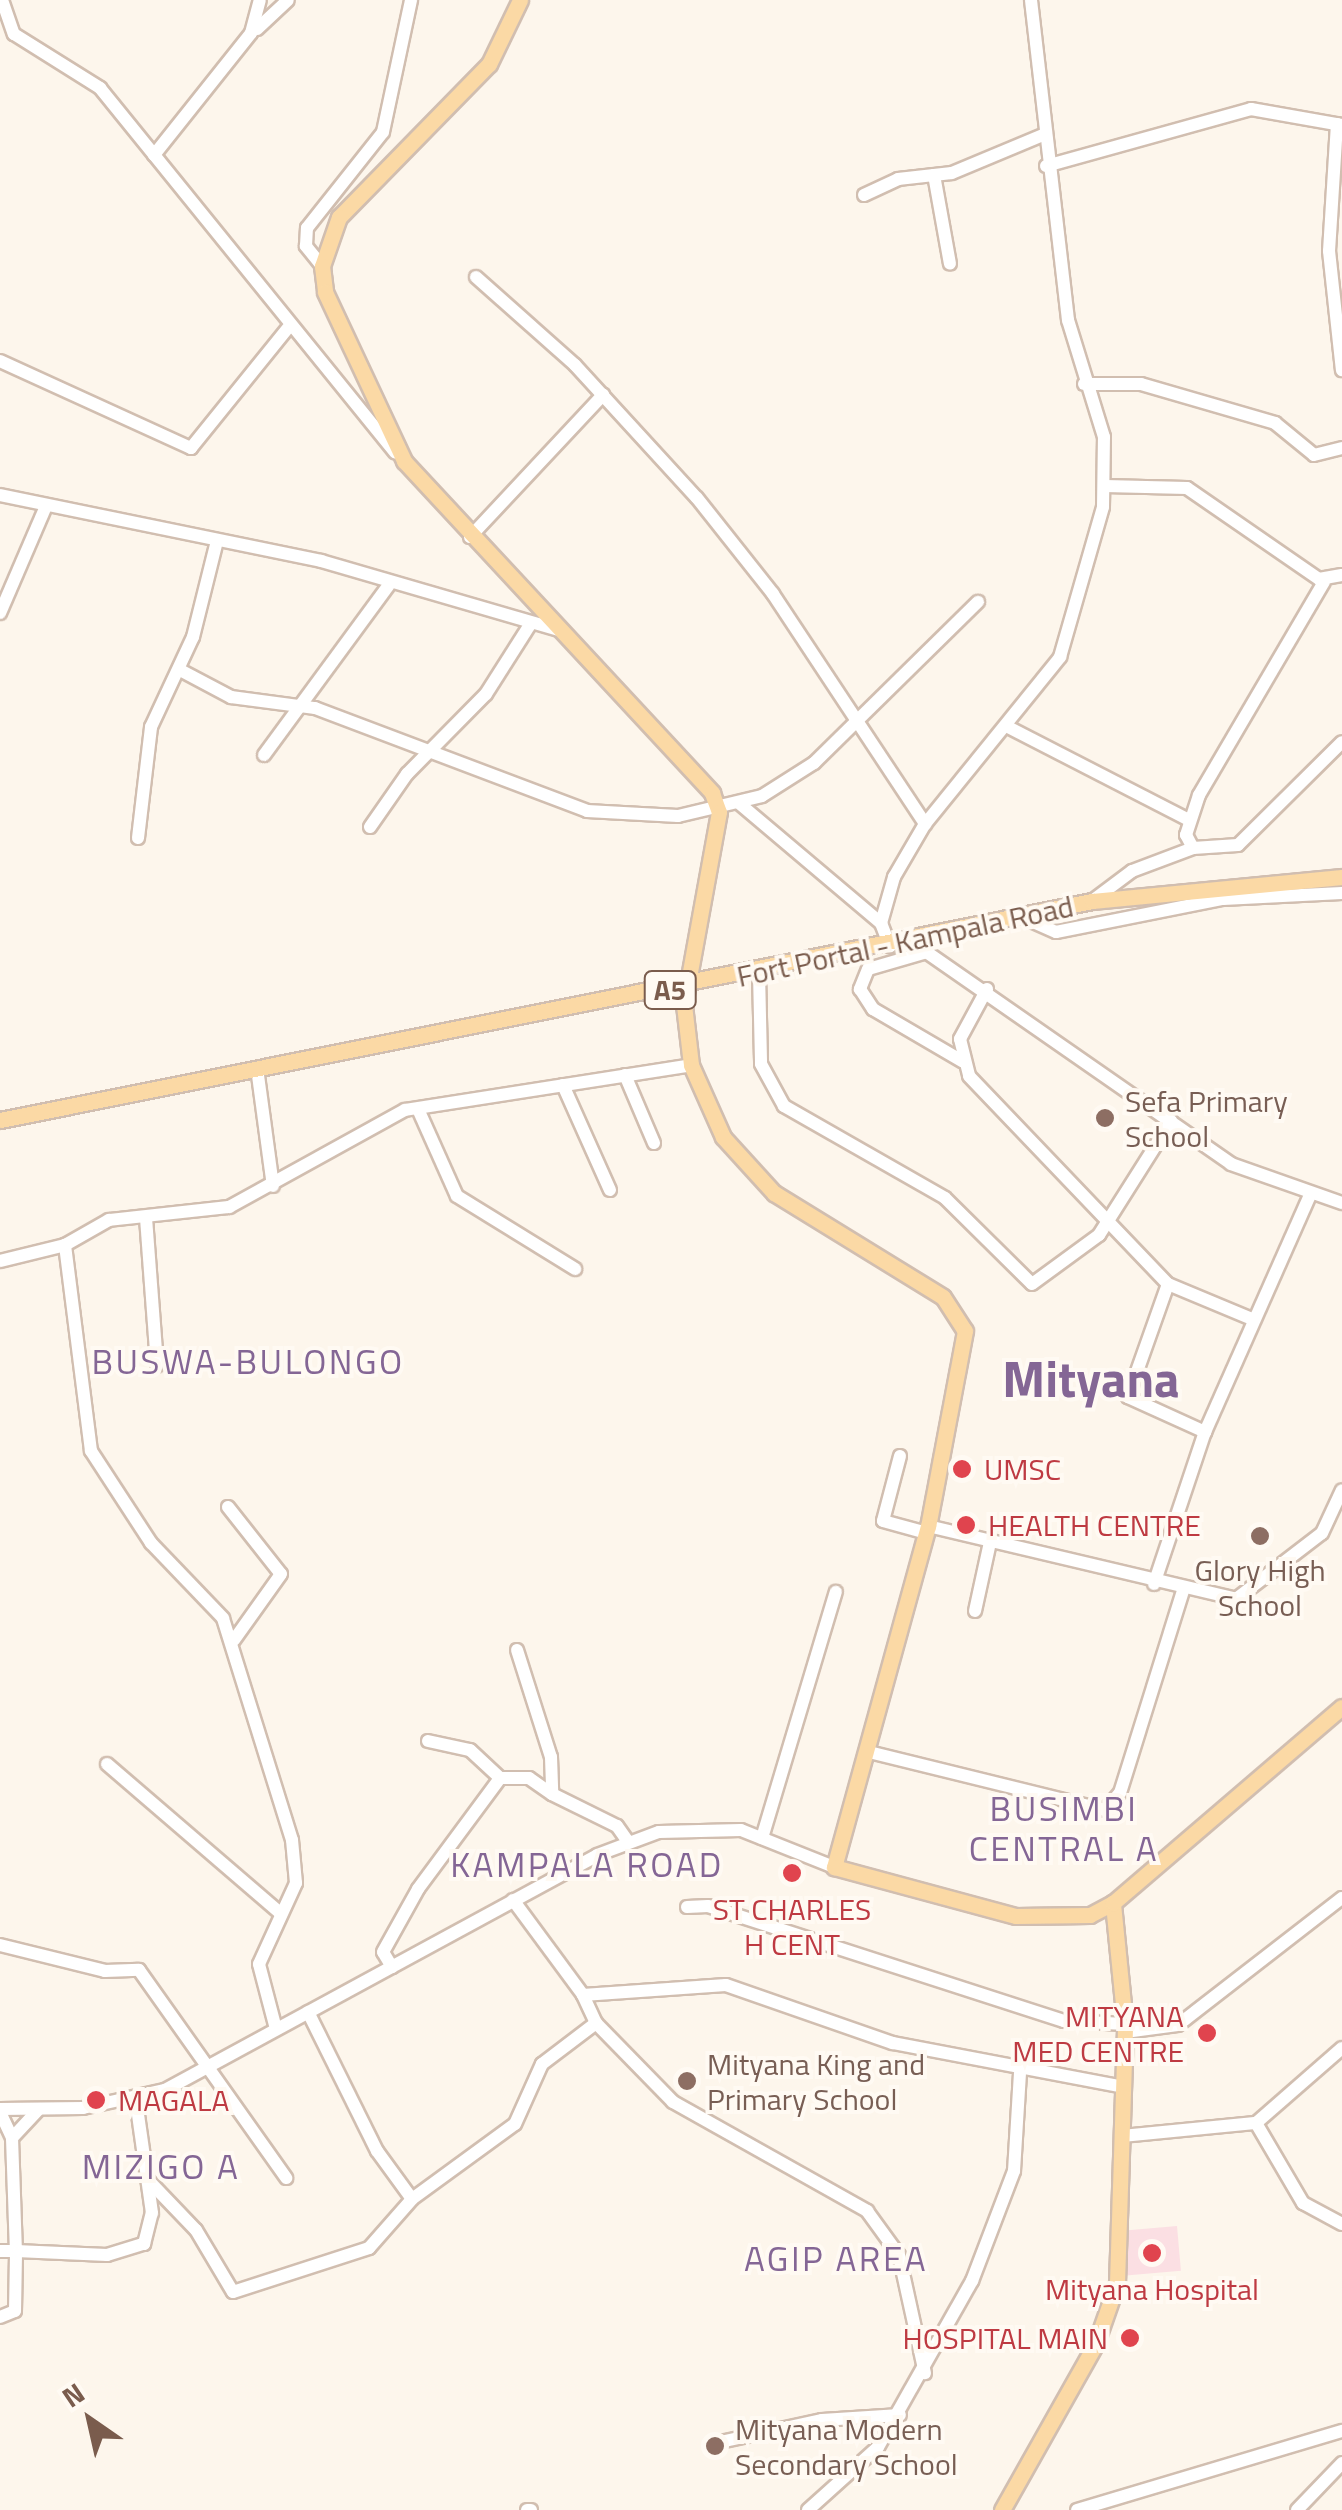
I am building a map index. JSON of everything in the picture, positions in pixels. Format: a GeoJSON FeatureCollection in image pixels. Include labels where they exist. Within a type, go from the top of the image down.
{"type":"FeatureCollection","features":[{"type":"Feature","properties":{"kind":"main road"},"geometry":{"type":"LineString","coordinates":[[520,0],[489,64],[339,217],[322,266],[340,334],[404,461],[470,537],[700,778],[719,812],[684,988],[691,1064],[745,1168],[881,1252],[958,1316],[962,1386],[869,1752],[834,1867],[1016,1916],[1090,1915],[1113,1903],[1342,1707]]}},
{"type":"Feature","properties":{"kind":"main road","name":"Fort Portal - Kampala Road"},"geometry":{"type":"LineString","coordinates":[[0,1120],[759,973],[1092,901],[1342,877]]}},
{"type":"Feature","properties":{"kind":"main road"},"geometry":{"type":"LineString","coordinates":[[1002,2510],[1108,2312],[1121,2251],[1125,2028],[1113,1903]]}},
{"type":"Feature","properties":{"kind":"street"},"geometry":{"type":"LineString","coordinates":[[2,0],[14,34],[70,61],[154,155],[288,328],[404,461]]}},
{"type":"Feature","properties":{"kind":"street"},"geometry":{"type":"LineString","coordinates":[[251,33],[260,0]]}},
{"type":"Feature","properties":{"kind":"street"},"geometry":{"type":"LineString","coordinates":[[154,155],[251,33],[288,0]]}},
{"type":"Feature","properties":{"kind":"street"},"geometry":{"type":"LineString","coordinates":[[322,266],[306,246],[307,228],[383,132],[412,0]]}},
{"type":"Feature","properties":{"kind":"street"},"geometry":{"type":"LineString","coordinates":[[882,922],[894,876],[925,824],[1008,727],[1060,658],[1105,486],[1104,437],[1084,384],[1046,166],[1030,0]]}},
{"type":"Feature","properties":{"kind":"street"},"geometry":{"type":"LineString","coordinates":[[1046,166],[1251,110],[1340,125],[1329,251],[1342,370]]}},
{"type":"Feature","properties":{"kind":"street"},"geometry":{"type":"LineString","coordinates":[[864,195],[934,175],[1043,134]]}},
{"type":"Feature","properties":{"kind":"street"},"geometry":{"type":"LineString","coordinates":[[934,175],[950,264]]}},
{"type":"Feature","properties":{"kind":"street"},"geometry":{"type":"LineString","coordinates":[[476,277],[603,396],[773,594],[925,824]]}},
{"type":"Feature","properties":{"kind":"street"},"geometry":{"type":"LineString","coordinates":[[0,361],[191,448],[288,328]]}},
{"type":"Feature","properties":{"kind":"street"},"geometry":{"type":"LineString","coordinates":[[1084,384],[1141,384],[1275,423],[1314,455],[1342,448]]}},
{"type":"Feature","properties":{"kind":"street"},"geometry":{"type":"LineString","coordinates":[[470,537],[603,396]]}},
{"type":"Feature","properties":{"kind":"street"},"geometry":{"type":"LineString","coordinates":[[1105,486],[1207,496],[1324,582]]}},
{"type":"Feature","properties":{"kind":"street"},"geometry":{"type":"LineString","coordinates":[[0,494],[321,560],[388,586],[558,630]]}},
{"type":"Feature","properties":{"kind":"street"},"geometry":{"type":"LineString","coordinates":[[0,612],[46,506]]}},
{"type":"Feature","properties":{"kind":"street"},"geometry":{"type":"LineString","coordinates":[[138,838],[151,726],[180,670],[218,541]]}},
{"type":"Feature","properties":{"kind":"street"},"geometry":{"type":"LineString","coordinates":[[1193,848],[1189,820],[1324,582],[1342,575]]}},
{"type":"Feature","properties":{"kind":"street"},"geometry":{"type":"LineString","coordinates":[[264,755],[388,586]]}},
{"type":"Feature","properties":{"kind":"street"},"geometry":{"type":"LineString","coordinates":[[180,670],[256,706],[304,705],[427,755],[597,814],[719,812],[814,763],[978,602]]}},
{"type":"Feature","properties":{"kind":"street"},"geometry":{"type":"LineString","coordinates":[[370,826],[427,755],[486,694],[531,623]]}},
{"type":"Feature","properties":{"kind":"street"},"geometry":{"type":"LineString","coordinates":[[1008,727],[1189,820]]}},
{"type":"Feature","properties":{"kind":"street"},"geometry":{"type":"LineString","coordinates":[[1092,901],[1132,871],[1193,848],[1238,845],[1342,742]]}},
{"type":"Feature","properties":{"kind":"street"},"geometry":{"type":"LineString","coordinates":[[740,804],[882,922],[890,946]]}},
{"type":"Feature","properties":{"kind":"street"},"geometry":{"type":"LineString","coordinates":[[1022,917],[1056,932],[1207,901],[1342,893]]}},
{"type":"Feature","properties":{"kind":"street"},"geometry":{"type":"LineString","coordinates":[[912,942],[987,989],[1230,1164],[1342,1202]]}},
{"type":"Feature","properties":{"kind":"street"},"geometry":{"type":"LineString","coordinates":[[927,952],[868,969],[860,990],[873,1009],[962,1061],[1103,1220],[1168,1284],[1252,1320]]}},
{"type":"Feature","properties":{"kind":"street"},"geometry":{"type":"LineString","coordinates":[[759,973],[761,1064],[784,1106],[945,1198],[1032,1284],[1099,1235],[1103,1220],[1172,1121]]}},
{"type":"Feature","properties":{"kind":"street"},"geometry":{"type":"LineString","coordinates":[[962,1061],[960,1039],[987,989]]}},
{"type":"Feature","properties":{"kind":"street"},"geometry":{"type":"LineString","coordinates":[[0,1261],[65,1245],[109,1220],[215,1212],[418,1109],[691,1064]]}},
{"type":"Feature","properties":{"kind":"street"},"geometry":{"type":"LineString","coordinates":[[257,1068],[272,1186]]}},
{"type":"Feature","properties":{"kind":"street"},"geometry":{"type":"LineString","coordinates":[[625,1075],[654,1143]]}},
{"type":"Feature","properties":{"kind":"street"},"geometry":{"type":"LineString","coordinates":[[563,1085],[610,1190]]}},
{"type":"Feature","properties":{"kind":"street"},"geometry":{"type":"LineString","coordinates":[[418,1109],[457,1196],[574,1270]]}},
{"type":"Feature","properties":{"kind":"street"},"geometry":{"type":"LineString","coordinates":[[1154,1584],[1205,1432],[1310,1194]]}},
{"type":"Feature","properties":{"kind":"street"},"geometry":{"type":"LineString","coordinates":[[146,1218],[157,1366]]}},
{"type":"Feature","properties":{"kind":"street"},"geometry":{"type":"LineString","coordinates":[[65,1245],[91,1451],[150,1543],[206,1592],[234,1640],[299,1866],[260,1964],[276,2029]]}},
{"type":"Feature","properties":{"kind":"street"},"geometry":{"type":"LineString","coordinates":[[1168,1284],[1128,1397],[1205,1432]]}},
{"type":"Feature","properties":{"kind":"street"},"geometry":{"type":"LineString","coordinates":[[900,1456],[883,1521],[990,1542],[1183,1591],[1236,1599],[1257,1592],[1322,1533],[1342,1490]]}},
{"type":"Feature","properties":{"kind":"street"},"geometry":{"type":"LineString","coordinates":[[228,1507],[281,1574],[234,1640]]}},
{"type":"Feature","properties":{"kind":"street"},"geometry":{"type":"LineString","coordinates":[[975,1611],[990,1542]]}},
{"type":"Feature","properties":{"kind":"street"},"geometry":{"type":"LineString","coordinates":[[869,1752],[1106,1810],[1120,1793],[1183,1591]]}},
{"type":"Feature","properties":{"kind":"street"},"geometry":{"type":"LineString","coordinates":[[762,1838],[836,1592]]}},
{"type":"Feature","properties":{"kind":"street"},"geometry":{"type":"LineString","coordinates":[[517,1650],[551,1757],[552,1794]]}},
{"type":"Feature","properties":{"kind":"street"},"geometry":{"type":"LineString","coordinates":[[428,1740],[470,1750],[500,1778],[529,1778],[552,1794],[617,1826],[628,1842]]}},
{"type":"Feature","properties":{"kind":"street"},"geometry":{"type":"LineString","coordinates":[[108,1764],[280,1914]]}},
{"type":"Feature","properties":{"kind":"street"},"geometry":{"type":"LineString","coordinates":[[392,1967],[384,1952],[418,1889],[500,1778]]}},
{"type":"Feature","properties":{"kind":"street"},"geometry":{"type":"LineString","coordinates":[[0,2317],[15,2311],[16,2252],[12,2138],[0,2110],[136,2101],[215,2066],[513,1900],[628,1842],[719,1828],[762,1838],[834,1867]]}},
{"type":"Feature","properties":{"kind":"street"},"geometry":{"type":"LineString","coordinates":[[686,1907],[708,1906],[1064,2021],[1125,2028],[1178,2025],[1342,1898]]}},
{"type":"Feature","properties":{"kind":"street"},"geometry":{"type":"LineString","coordinates":[[513,1900],[583,1994],[596,2023],[673,2102],[867,2210],[899,2254],[925,2373]]}},
{"type":"Feature","properties":{"kind":"street"},"geometry":{"type":"LineString","coordinates":[[0,1945],[105,1971],[131,1964],[215,2066],[286,2178]]}},
{"type":"Feature","properties":{"kind":"street"},"geometry":{"type":"LineString","coordinates":[[583,1994],[726,1985],[893,2044],[1020,2073],[1123,2087]]}},
{"type":"Feature","properties":{"kind":"street"},"geometry":{"type":"LineString","coordinates":[[308,2012],[377,2151],[412,2199]]}},
{"type":"Feature","properties":{"kind":"street"},"geometry":{"type":"LineString","coordinates":[[148,2180],[196,2230],[232,2292],[369,2248],[412,2199],[504,2134],[542,2064],[596,2023]]}},
{"type":"Feature","properties":{"kind":"street"},"geometry":{"type":"LineString","coordinates":[[1123,2136],[1256,2123],[1342,2048]]}},
{"type":"Feature","properties":{"kind":"street"},"geometry":{"type":"LineString","coordinates":[[808,2510],[834,2504],[900,2415],[925,2373],[1007,2197],[1020,2073]]}},
{"type":"Feature","properties":{"kind":"street"},"geometry":{"type":"LineString","coordinates":[[0,2251],[130,2252],[150,2232],[148,2180],[136,2101]]}},
{"type":"Feature","properties":{"kind":"street"},"geometry":{"type":"LineString","coordinates":[[12,2138],[38,2110]]}},
{"type":"Feature","properties":{"kind":"street"},"geometry":{"type":"LineString","coordinates":[[1256,2123],[1303,2202],[1342,2224]]}},
{"type":"Feature","properties":{"kind":"street"},"geometry":{"type":"LineString","coordinates":[[711,2444],[822,2420],[900,2415]]}},
{"type":"Feature","properties":{"kind":"street"},"geometry":{"type":"LineString","coordinates":[[1077,2510],[1342,2431]]}},
{"type":"Feature","properties":{"kind":"street"},"geometry":{"type":"LineString","coordinates":[[1297,2510],[1342,2463]]}},
{"type":"Feature","properties":{"kind":"shaded area","name":"Mityana Hospital"},"geometry":{"type":"Polygon","coordinates":[[[1177,2226],[1181,2271],[1126,2276],[1122,2231],[1177,2226]]]}},
{"type":"Feature","properties":{"kind":"place","name":"Sefa Primary School"},"geometry":{"type":"Point","coordinates":[1105,1118]}},
{"type":"Feature","properties":{"kind":"place","name":"UMSC"},"geometry":{"type":"Point","coordinates":[962,1469]}},
{"type":"Feature","properties":{"kind":"place","name":"HEALTH CENTRE"},"geometry":{"type":"Point","coordinates":[966,1525]}},
{"type":"Feature","properties":{"kind":"place","name":"Glory High School"},"geometry":{"type":"Point","coordinates":[1260,1536]}},
{"type":"Feature","properties":{"kind":"place","name":"ST CHARLES H CENT"},"geometry":{"type":"Point","coordinates":[792,1873]}},
{"type":"Feature","properties":{"kind":"place","name":"MITYANA MED CENTRE"},"geometry":{"type":"Point","coordinates":[1207,2033]}},
{"type":"Feature","properties":{"kind":"place","name":"Mityana King and Primary School"},"geometry":{"type":"Point","coordinates":[687,2081]}},
{"type":"Feature","properties":{"kind":"place","name":"MAGALA"},"geometry":{"type":"Point","coordinates":[96,2100]}},
{"type":"Feature","properties":{"kind":"place","name":"Mityana Hospital"},"geometry":{"type":"Point","coordinates":[1152,2253]}},
{"type":"Feature","properties":{"kind":"place","name":"HOSPITAL MAIN"},"geometry":{"type":"Point","coordinates":[1130,2338]}},
{"type":"Feature","properties":{"kind":"place","name":"Mityana Modern Secondary School"},"geometry":{"type":"Point","coordinates":[715,2446]}},
{"type":"Feature","properties":{"kind":"district","name":"BUSWA-BULONGO"},"geometry":{"type":"Point","coordinates":[248,1361]}},
{"type":"Feature","properties":{"kind":"district","name":"Mityana"},"geometry":{"type":"Point","coordinates":[1091,1379]}},
{"type":"Feature","properties":{"kind":"district","name":"BUSIMBI CENTRAL A"},"geometry":{"type":"Point","coordinates":[1064,1828]}},
{"type":"Feature","properties":{"kind":"district","name":"KAMPALA ROAD"},"geometry":{"type":"Point","coordinates":[587,1864]}},
{"type":"Feature","properties":{"kind":"district","name":"MIZIGO A"},"geometry":{"type":"Point","coordinates":[161,2166]}},
{"type":"Feature","properties":{"kind":"district","name":"AGIP AREA"},"geometry":{"type":"Point","coordinates":[836,2258]}}]}
